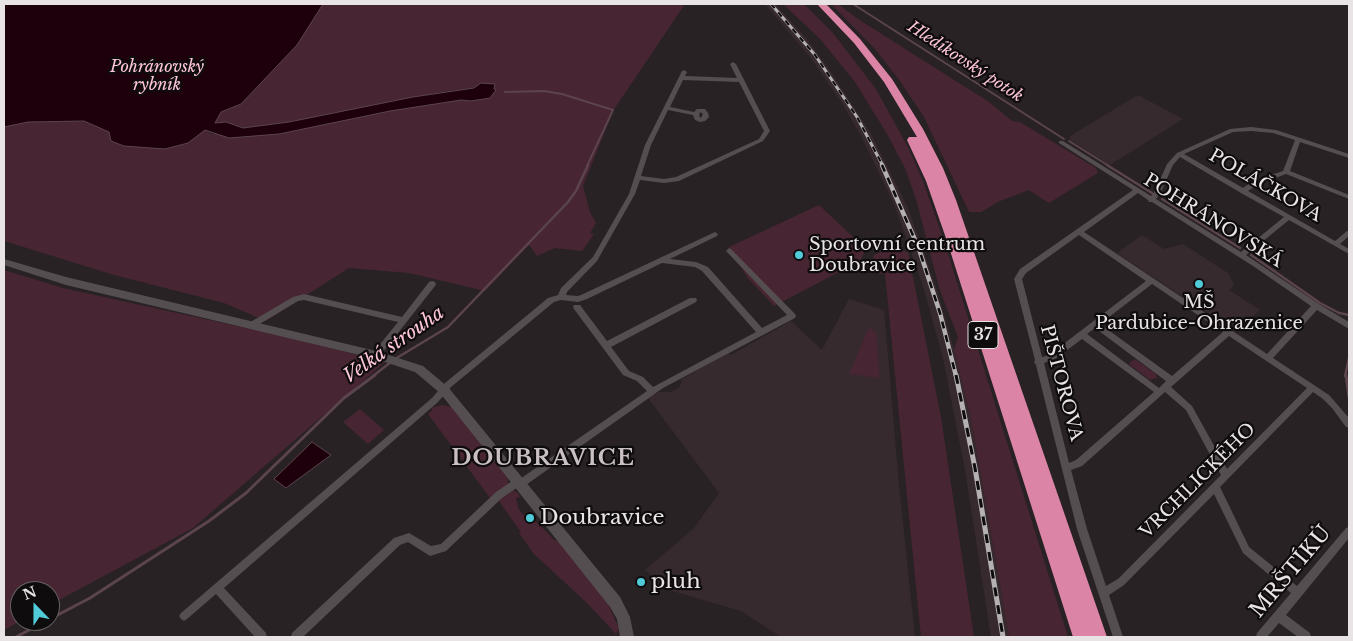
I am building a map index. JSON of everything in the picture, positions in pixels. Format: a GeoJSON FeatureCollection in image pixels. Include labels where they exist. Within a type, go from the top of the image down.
{"type":"FeatureCollection","features":[{"type":"Feature","properties":{"kind":"highway","name":"37"},"geometry":{"type":"LineString","coordinates":[[812,4],[840,32],[883,88],[907,127],[932,181],[1082,637]]}},
{"type":"Feature","properties":{"kind":"highway","name":"37"},"geometry":{"type":"LineString","coordinates":[[821,4],[857,41],[888,81],[918,129],[937,168],[953,209],[1098,637]]}},
{"type":"Feature","properties":{"kind":"street"},"geometry":{"type":"LineString","coordinates":[[637,178],[677,179],[761,140],[767,131],[733,64]]}},
{"type":"Feature","properties":{"kind":"street"},"geometry":{"type":"LineString","coordinates":[[561,297],[564,290],[595,259],[632,194],[648,145],[682,75],[740,80]]}},
{"type":"Feature","properties":{"kind":"street"},"geometry":{"type":"LineString","coordinates":[[666,108],[695,114]]}},
{"type":"Feature","properties":{"kind":"street"},"geometry":{"type":"LineString","coordinates":[[1151,200],[1158,192],[1170,164],[1179,154],[1218,135],[1237,129],[1267,130],[1349,156]]}},
{"type":"Feature","properties":{"kind":"street"},"geometry":{"type":"LineString","coordinates":[[1286,172],[1298,139]]}},
{"type":"Feature","properties":{"kind":"street","name":"POHRÁNOVSKÁ"},"geometry":{"type":"LineString","coordinates":[[1062,142],[1349,326]]}},
{"type":"Feature","properties":{"kind":"street","name":"POLÁČKOVA"},"geometry":{"type":"LineString","coordinates":[[1179,154],[1349,252]]}},
{"type":"Feature","properties":{"kind":"street"},"geometry":{"type":"LineString","coordinates":[[1243,190],[1255,183],[1286,172],[1349,197]]}},
{"type":"Feature","properties":{"kind":"street","name":"PIŠTOROVA"},"geometry":{"type":"LineString","coordinates":[[1118,637],[1082,529],[1018,278],[1023,271],[1137,191]]}},
{"type":"Feature","properties":{"kind":"street"},"geometry":{"type":"LineString","coordinates":[[1241,255],[1289,217]]}},
{"type":"Feature","properties":{"kind":"street"},"geometry":{"type":"LineString","coordinates":[[1078,232],[1312,388],[1336,406],[1349,424]]}},
{"type":"Feature","properties":{"kind":"street"},"geometry":{"type":"LineString","coordinates":[[1335,244],[1349,233]]}},
{"type":"Feature","properties":{"kind":"street"},"geometry":{"type":"LineString","coordinates":[[184,616],[546,303],[561,297],[576,299],[584,297],[715,234]]}},
{"type":"Feature","properties":{"kind":"street"},"geometry":{"type":"LineString","coordinates":[[296,637],[397,541],[409,537],[430,551],[444,548],[499,495],[652,391],[792,316],[729,250]]}},
{"type":"Feature","properties":{"kind":"street"},"geometry":{"type":"LineString","coordinates":[[661,260],[702,266],[761,332]]}},
{"type":"Feature","properties":{"kind":"street"},"geometry":{"type":"LineString","coordinates":[[4,262],[66,281],[395,360],[425,373],[444,390],[614,602],[623,617],[627,637]]}},
{"type":"Feature","properties":{"kind":"street"},"geometry":{"type":"LineString","coordinates":[[1038,362],[1052,357],[1152,281]]}},
{"type":"Feature","properties":{"kind":"street"},"geometry":{"type":"LineString","coordinates":[[376,355],[432,284]]}},
{"type":"Feature","properties":{"kind":"street"},"geometry":{"type":"LineString","coordinates":[[250,326],[296,299],[304,297],[404,320]]}},
{"type":"Feature","properties":{"kind":"street"},"geometry":{"type":"LineString","coordinates":[[605,346],[693,300]]}},
{"type":"Feature","properties":{"kind":"street"},"geometry":{"type":"LineString","coordinates":[[1268,358],[1316,306]]}},
{"type":"Feature","properties":{"kind":"street"},"geometry":{"type":"LineString","coordinates":[[577,307],[626,373],[641,380],[652,391]]}},
{"type":"Feature","properties":{"kind":"street"},"geometry":{"type":"LineString","coordinates":[[1094,324],[1190,408],[1226,476]]}},
{"type":"Feature","properties":{"kind":"street"},"geometry":{"type":"LineString","coordinates":[[1066,468],[1079,463],[1228,332]]}},
{"type":"Feature","properties":{"kind":"street"},"geometry":{"type":"LineString","coordinates":[[1082,334],[1165,387]]}},
{"type":"Feature","properties":{"kind":"street","name":"VRCHLICKÉHO"},"geometry":{"type":"LineString","coordinates":[[1103,593],[1121,582],[1216,488],[1312,388]]}},
{"type":"Feature","properties":{"kind":"street"},"geometry":{"type":"LineString","coordinates":[[1216,488],[1246,550],[1298,593]]}},
{"type":"Feature","properties":{"kind":"street","name":"MRŠTÍKŮ"},"geometry":{"type":"LineString","coordinates":[[1261,637],[1349,531]]}},
{"type":"Feature","properties":{"kind":"street"},"geometry":{"type":"LineString","coordinates":[[217,588],[262,637]]}},
{"type":"Feature","properties":{"kind":"street"},"geometry":{"type":"LineString","coordinates":[[1279,616],[1306,637]]}},
{"type":"Feature","properties":{"kind":"shaded area"},"geometry":{"type":"Polygon","coordinates":[[[323,4],[685,4],[613,111],[583,186],[590,212],[596,223],[590,233],[594,234],[582,251],[555,248],[537,256],[529,245],[485,291],[409,273],[349,268],[266,321],[224,303],[114,275],[4,241],[4,127],[28,122],[84,121],[109,132],[111,141],[124,146],[165,149],[188,143],[205,130],[212,134],[279,134],[390,111],[461,100],[471,101],[490,98],[495,85],[447,91],[289,122],[243,128],[226,122],[214,123],[221,112],[241,104],[297,45],[323,4]]]}},
{"type":"Feature","properties":{"kind":"shaded area"},"geometry":{"type":"Polygon","coordinates":[[[765,4],[775,4],[807,39],[827,66],[870,132],[908,208],[937,290],[971,419],[1009,637],[991,637],[965,470],[943,358],[923,286],[894,204],[861,136],[842,103],[809,56],[765,4]]]}},
{"type":"Feature","properties":{"kind":"shaded area"},"geometry":{"type":"Polygon","coordinates":[[[783,4],[804,4],[833,33],[876,89],[909,149],[923,181],[944,241],[1068,637],[1009,637],[971,419],[954,349],[958,337],[940,291],[916,199],[905,168],[887,134],[855,82],[820,39],[783,4]]]}},
{"type":"Feature","properties":{"kind":"shaded area"},"geometry":{"type":"Polygon","coordinates":[[[831,4],[838,4],[858,19],[989,102],[1012,121],[1020,122],[1096,168],[1098,173],[1049,203],[1029,190],[1000,201],[981,212],[969,212],[924,117],[900,81],[875,49],[831,4]]]}},
{"type":"Feature","properties":{"kind":"shaded area"},"geometry":{"type":"Polygon","coordinates":[[[1138,95],[1183,119],[1110,165],[1070,140],[1070,136],[1138,95]]]}},
{"type":"Feature","properties":{"kind":"shaded area","name":"Sportovní centrum Doubravice"},"geometry":{"type":"Polygon","coordinates":[[[819,205],[866,249],[860,261],[774,306],[747,277],[729,247],[819,205]]]}},
{"type":"Feature","properties":{"kind":"shaded area","name":"MŠ Pardubice-Ohrazenice"},"geometry":{"type":"Polygon","coordinates":[[[1142,235],[1164,249],[1183,244],[1228,273],[1234,285],[1229,290],[1260,310],[1236,332],[1117,253],[1142,235]]]}},
{"type":"Feature","properties":{"kind":"shaded area"},"geometry":{"type":"Polygon","coordinates":[[[888,248],[908,252],[941,417],[974,637],[921,637],[885,274],[868,272],[874,255],[888,248]]]}},
{"type":"Feature","properties":{"kind":"shaded area"},"geometry":{"type":"Polygon","coordinates":[[[4,270],[63,288],[287,337],[385,362],[193,528],[60,600],[60,581],[10,581],[10,627],[4,630],[4,270]]]}},
{"type":"Feature","properties":{"kind":"shaded area"},"geometry":{"type":"Polygon","coordinates":[[[849,299],[884,310],[899,485],[915,637],[781,637],[741,611],[669,590],[645,570],[694,528],[719,493],[648,398],[658,392],[671,392],[680,387],[682,379],[728,353],[731,355],[791,321],[822,350],[849,299]]]}},
{"type":"Feature","properties":{"kind":"shaded area"},"geometry":{"type":"Polygon","coordinates":[[[871,328],[876,333],[880,378],[849,374],[868,330],[871,328]]]}},
{"type":"Feature","properties":{"kind":"shaded area"},"geometry":{"type":"Polygon","coordinates":[[[1135,359],[1156,374],[1157,378],[1150,380],[1130,365],[1129,363],[1135,359]]]}},
{"type":"Feature","properties":{"kind":"shaded area"},"geometry":{"type":"Polygon","coordinates":[[[442,405],[452,407],[508,479],[508,484],[490,498],[428,414],[433,410],[431,408],[442,405]]]}},
{"type":"Feature","properties":{"kind":"shaded area"},"geometry":{"type":"Polygon","coordinates":[[[360,409],[384,430],[368,444],[343,422],[360,409]]]}},
{"type":"Feature","properties":{"kind":"shaded area"},"geometry":{"type":"Polygon","coordinates":[[[513,490],[520,497],[516,498],[519,510],[530,522],[533,520],[539,524],[554,540],[558,541],[607,602],[619,628],[616,634],[587,603],[534,554],[498,500],[513,490]]]}},
{"type":"Feature","properties":{"kind":"water","name":"Pohránovský rybník"},"geometry":{"type":"Polygon","coordinates":[[[4,4],[323,4],[297,45],[241,104],[221,112],[215,123],[226,122],[243,128],[289,122],[413,97],[474,88],[481,83],[495,84],[494,89],[496,90],[490,98],[471,101],[461,100],[390,111],[279,134],[229,138],[205,130],[188,143],[165,149],[124,146],[111,141],[109,132],[84,121],[28,122],[4,127],[4,4]]]}},
{"type":"Feature","properties":{"kind":"water"},"geometry":{"type":"Polygon","coordinates":[[[312,442],[331,455],[286,488],[274,479],[312,442]]]}},
{"type":"Feature","properties":{"kind":"waterway","name":"Hledíkovský potok"},"geometry":{"type":"LineString","coordinates":[[853,4],[1064,139]]}},
{"type":"Feature","properties":{"kind":"waterway","name":"Velká strouha"},"geometry":{"type":"LineString","coordinates":[[505,92],[544,91],[562,94],[613,110],[587,166]]}},
{"type":"Feature","properties":{"kind":"waterway","name":"Hledíkovský potok"},"geometry":{"type":"LineString","coordinates":[[1069,141],[1109,166]]}},
{"type":"Feature","properties":{"kind":"waterway","name":"Velká strouha"},"geometry":{"type":"LineString","coordinates":[[395,359],[448,327],[568,202],[576,191],[588,165]]}},
{"type":"Feature","properties":{"kind":"waterway","name":"Hledíkovský potok"},"geometry":{"type":"LineString","coordinates":[[1107,165],[1152,193]]}},
{"type":"Feature","properties":{"kind":"waterway","name":"Hledíkovský potok"},"geometry":{"type":"LineString","coordinates":[[1162,199],[1240,248]]}},
{"type":"Feature","properties":{"kind":"waterway","name":"Hledíkovský potok"},"geometry":{"type":"LineString","coordinates":[[1251,255],[1320,303],[1339,313],[1349,315]]}},
{"type":"Feature","properties":{"kind":"waterway","name":"Hledíkovský potok"},"geometry":{"type":"LineString","coordinates":[[1345,376],[1349,358]]}},
{"type":"Feature","properties":{"kind":"waterway","name":"Velká strouha"},"geometry":{"type":"LineString","coordinates":[[373,376],[391,362]]}},
{"type":"Feature","properties":{"kind":"waterway","name":"Velká strouha"},"geometry":{"type":"LineString","coordinates":[[60,614],[90,598],[209,521],[246,493],[344,398],[375,375]]}},
{"type":"Feature","properties":{"kind":"waterway","name":"Hledíkovský potok"},"geometry":{"type":"LineString","coordinates":[[1346,375],[1349,397]]}},
{"type":"Feature","properties":{"kind":"waterway","name":"Velká strouha"},"geometry":{"type":"LineString","coordinates":[[16,637],[27,631]]}},
{"type":"Feature","properties":{"kind":"railway"},"geometry":{"type":"LineString","coordinates":[[771,4],[815,55],[857,117],[883,166]]}},
{"type":"Feature","properties":{"kind":"railway"},"geometry":{"type":"LineString","coordinates":[[882,165],[919,249],[940,313],[956,376]]}},
{"type":"Feature","properties":{"kind":"railway"},"geometry":{"type":"LineString","coordinates":[[956,375],[975,468],[1003,637]]}},
{"type":"Feature","properties":{"kind":"place","name":"Sportovní centrum Doubravice"},"geometry":{"type":"Point","coordinates":[799,255]}},
{"type":"Feature","properties":{"kind":"place","name":"MŠ Pardubice-Ohrazenice"},"geometry":{"type":"Point","coordinates":[1199,284]}},
{"type":"Feature","properties":{"kind":"place","name":"Doubravice"},"geometry":{"type":"Point","coordinates":[530,518]}},
{"type":"Feature","properties":{"kind":"place","name":"pluh"},"geometry":{"type":"Point","coordinates":[641,582]}},
{"type":"Feature","properties":{"kind":"district","name":"DOUBRAVICE"},"geometry":{"type":"Point","coordinates":[543,459]}}]}
